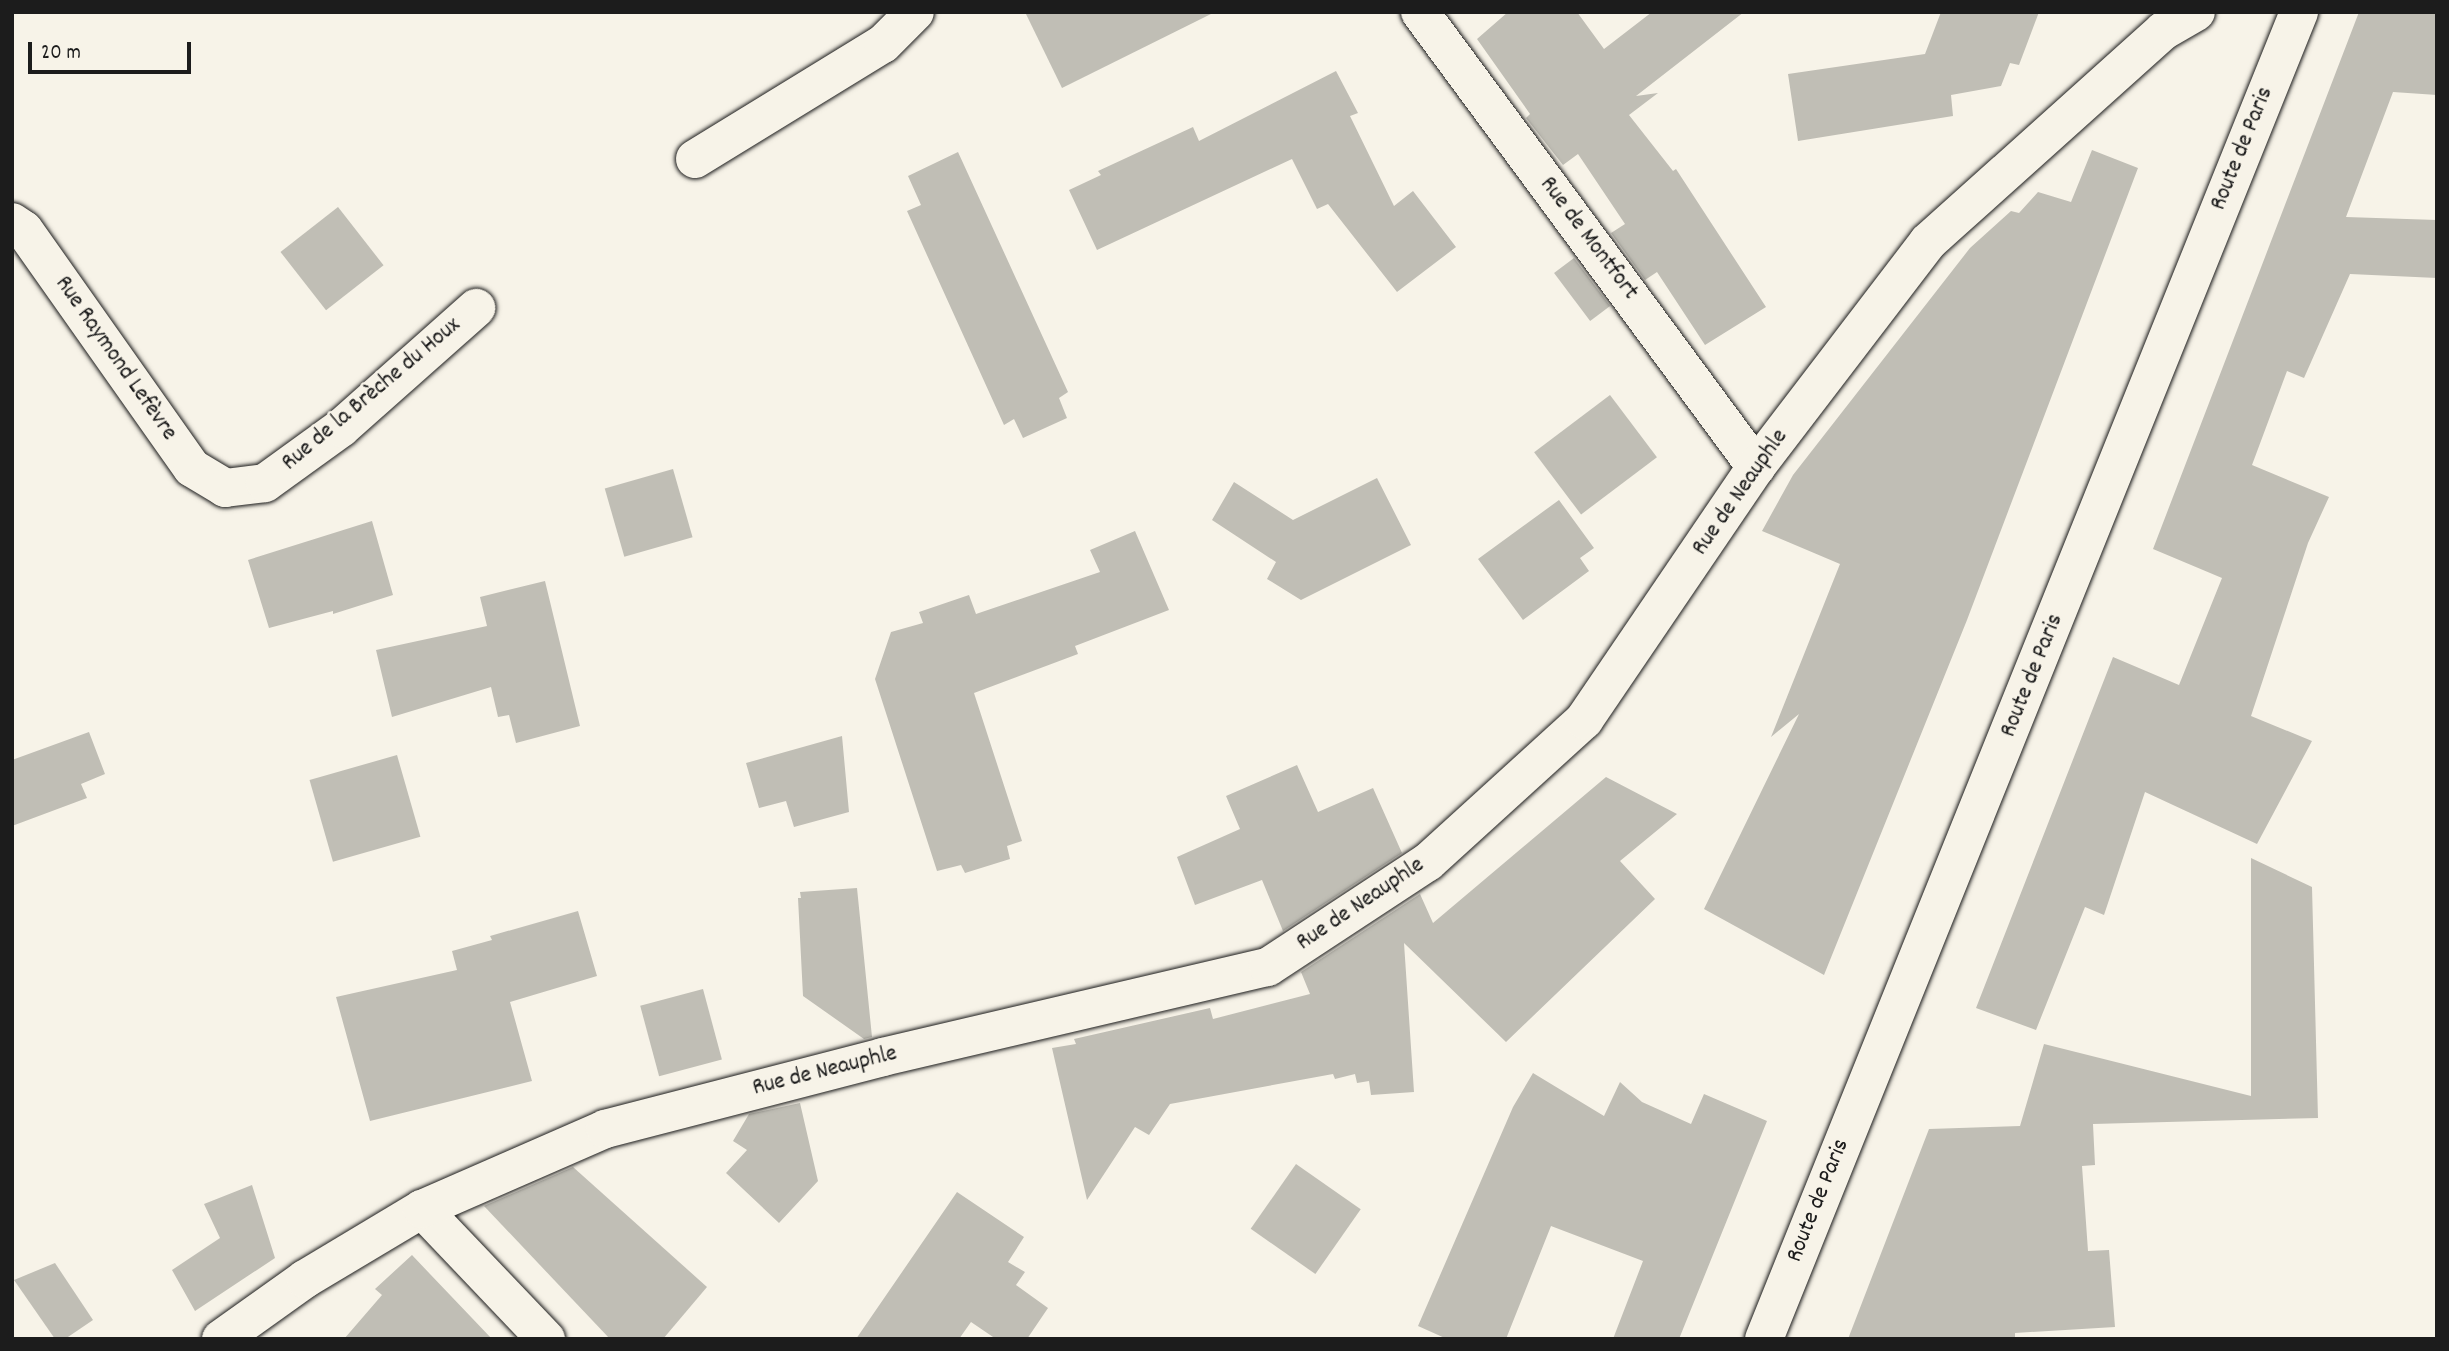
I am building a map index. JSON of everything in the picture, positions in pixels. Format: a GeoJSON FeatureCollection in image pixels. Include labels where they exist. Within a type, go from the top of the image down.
{"type":"FeatureCollection","features":[{"type":"Feature","properties":{"kind":"street"},"geometry":{"type":"LineString","coordinates":[[695,159],[883,44],[915,12]]}},
{"type":"Feature","properties":{"kind":"street","name":"Rue de Montfort"},"geometry":{"type":"LineString","coordinates":[[1419,12],[1756,467]]}},
{"type":"Feature","properties":{"kind":"street","name":"Rue de Neauphle"},"geometry":{"type":"LineString","coordinates":[[221,1339],[305,1279],[422,1209],[605,1129],[883,1057],[1268,967],[1427,862],[1584,720],[1756,467],[1928,242],[2163,32],[2196,12]]}},
{"type":"Feature","properties":{"kind":"street","name":"Route de Paris"},"geometry":{"type":"LineString","coordinates":[[1764,1339],[2292,14]]}},
{"type":"Feature","properties":{"kind":"street","name":"Rue Raymond Lefèvre"},"geometry":{"type":"LineString","coordinates":[[12,222],[24,230],[192,468],[225,488]]}},
{"type":"Feature","properties":{"kind":"street","name":"Rue de la Brèche du Houx"},"geometry":{"type":"LineString","coordinates":[[225,488],[265,483],[341,428],[476,308]]}},
{"type":"Feature","properties":{"kind":"street"},"geometry":{"type":"LineString","coordinates":[[422,1209],[546,1339]]}},
{"type":"Feature","properties":{"kind":"building"},"geometry":{"type":"Polygon","coordinates":[[[1025,12],[1215,12],[1062,88],[1025,12]]]}},
{"type":"Feature","properties":{"kind":"building"},"geometry":{"type":"Polygon","coordinates":[[[1508,12],[1577,12],[1604,49],[1652,12],[1744,12],[1636,96],[1658,93],[1629,115],[1673,171],[1676,169],[1766,307],[1705,345],[1657,272],[1645,280],[1611,233],[1625,224],[1578,154],[1563,165],[1526,118],[1530,114],[1477,39],[1508,12]]]}},
{"type":"Feature","properties":{"kind":"building"},"geometry":{"type":"Polygon","coordinates":[[[1941,12],[2039,12],[2019,65],[2010,63],[2001,86],[1951,95],[1953,116],[1798,141],[1788,74],[1925,54],[1941,12]]]}},
{"type":"Feature","properties":{"kind":"building"},"geometry":{"type":"Polygon","coordinates":[[[2359,12],[2437,12],[2437,95],[2393,92],[2346,217],[2437,220],[2437,278],[2350,274],[2304,378],[2287,371],[2252,465],[2329,497],[2308,543],[2251,716],[2312,741],[2257,844],[2145,792],[2104,915],[2085,907],[2036,1030],[1976,1008],[2113,657],[2179,685],[2222,578],[2153,549],[2359,12]]]}},
{"type":"Feature","properties":{"kind":"building"},"geometry":{"type":"Polygon","coordinates":[[[1336,71],[1358,113],[1350,116],[1394,206],[1413,191],[1456,247],[1397,292],[1328,204],[1317,209],[1292,159],[1097,250],[1069,190],[1101,175],[1098,171],[1193,127],[1199,141],[1336,71]]]}},
{"type":"Feature","properties":{"kind":"building"},"geometry":{"type":"Polygon","coordinates":[[[2092,150],[2138,168],[1967,620],[1824,975],[1704,909],[1799,714],[1771,737],[1840,564],[1762,531],[1793,475],[1970,248],[2011,211],[2019,213],[2038,192],[2071,202],[2092,150]]]}},
{"type":"Feature","properties":{"kind":"building"},"geometry":{"type":"Polygon","coordinates":[[[958,152],[1068,392],[1059,398],[1067,418],[1023,438],[1014,419],[1004,425],[907,211],[921,205],[908,176],[958,152]]]}},
{"type":"Feature","properties":{"kind":"building"},"geometry":{"type":"Polygon","coordinates":[[[338,207],[384,265],[326,310],[280,252],[338,207]]]}},
{"type":"Feature","properties":{"kind":"building"},"geometry":{"type":"Polygon","coordinates":[[[1574,258],[1610,306],[1590,321],[1554,273],[1574,258]]]}},
{"type":"Feature","properties":{"kind":"building"},"geometry":{"type":"Polygon","coordinates":[[[1610,395],[1657,457],[1581,514],[1534,452],[1610,395]]]}},
{"type":"Feature","properties":{"kind":"building"},"geometry":{"type":"Polygon","coordinates":[[[673,469],[693,537],[624,557],[605,489],[673,469]]]}},
{"type":"Feature","properties":{"kind":"building"},"geometry":{"type":"Polygon","coordinates":[[[1377,478],[1411,545],[1301,600],[1267,579],[1276,562],[1212,520],[1234,482],[1293,520],[1377,478]]]}},
{"type":"Feature","properties":{"kind":"building"},"geometry":{"type":"Polygon","coordinates":[[[1559,500],[1594,548],[1580,558],[1589,571],[1523,620],[1478,559],[1559,500]]]}},
{"type":"Feature","properties":{"kind":"building"},"geometry":{"type":"Polygon","coordinates":[[[372,521],[393,595],[333,614],[333,611],[269,628],[248,560],[372,521]]]}},
{"type":"Feature","properties":{"kind":"building"},"geometry":{"type":"Polygon","coordinates":[[[1135,531],[1169,610],[1075,646],[1078,654],[974,693],[1022,841],[1007,846],[1010,859],[965,873],[961,865],[937,871],[875,679],[891,632],[923,623],[919,612],[969,595],[976,614],[1100,572],[1090,550],[1135,531]]]}},
{"type":"Feature","properties":{"kind":"building"},"geometry":{"type":"Polygon","coordinates":[[[545,581],[580,726],[516,743],[509,715],[498,717],[491,687],[392,717],[376,650],[487,626],[480,597],[545,581]]]}},
{"type":"Feature","properties":{"kind":"building"},"geometry":{"type":"Polygon","coordinates":[[[89,732],[105,774],[81,784],[87,798],[12,826],[12,760],[89,732]]]}},
{"type":"Feature","properties":{"kind":"building"},"geometry":{"type":"Polygon","coordinates":[[[842,736],[849,812],[794,827],[786,801],[759,808],[746,763],[842,736]]]}},
{"type":"Feature","properties":{"kind":"building"},"geometry":{"type":"Polygon","coordinates":[[[397,755],[420,837],[333,862],[310,780],[397,755]]]}},
{"type":"Feature","properties":{"kind":"building"},"geometry":{"type":"Polygon","coordinates":[[[1297,765],[1318,812],[1373,788],[1402,853],[1283,931],[1262,880],[1195,905],[1177,857],[1240,829],[1226,796],[1297,765]]]}},
{"type":"Feature","properties":{"kind":"building"},"geometry":{"type":"Polygon","coordinates":[[[1606,777],[1677,814],[1620,861],[1655,899],[1506,1042],[1404,943],[1414,1092],[1371,1095],[1369,1081],[1357,1083],[1355,1074],[1335,1079],[1333,1074],[1170,1104],[1149,1135],[1135,1127],[1087,1200],[1052,1048],[1076,1044],[1074,1039],[1210,1008],[1213,1019],[1310,994],[1301,972],[1420,894],[1433,923],[1606,777]]]}},
{"type":"Feature","properties":{"kind":"building"},"geometry":{"type":"Polygon","coordinates":[[[2251,858],[2312,887],[2318,1118],[2093,1124],[2095,1165],[2082,1166],[2088,1251],[2109,1250],[2115,1327],[2015,1333],[2015,1339],[1848,1339],[1929,1129],[2020,1126],[2044,1044],[2251,1096],[2251,858]]]}},
{"type":"Feature","properties":{"kind":"building"},"geometry":{"type":"Polygon","coordinates":[[[857,888],[872,1037],[864,1039],[803,996],[798,898],[801,898],[800,892],[857,888]]]}},
{"type":"Feature","properties":{"kind":"building"},"geometry":{"type":"Polygon","coordinates":[[[578,911],[597,976],[510,1002],[532,1081],[370,1121],[336,997],[457,970],[452,951],[492,940],[490,936],[578,911]]]}},
{"type":"Feature","properties":{"kind":"building"},"geometry":{"type":"Polygon","coordinates":[[[703,989],[722,1060],[659,1076],[640,1006],[703,989]]]}},
{"type":"Feature","properties":{"kind":"building"},"geometry":{"type":"Polygon","coordinates":[[[1533,1073],[1604,1116],[1620,1082],[1642,1102],[1691,1124],[1704,1094],[1767,1121],[1679,1339],[1613,1339],[1643,1261],[1551,1226],[1506,1339],[1447,1339],[1418,1326],[1513,1107],[1533,1073]]]}},
{"type":"Feature","properties":{"kind":"building"},"geometry":{"type":"Polygon","coordinates":[[[800,1103],[818,1181],[779,1223],[726,1173],[747,1150],[733,1141],[749,1114],[800,1103]]]}},
{"type":"Feature","properties":{"kind":"building"},"geometry":{"type":"Polygon","coordinates":[[[1296,1164],[1361,1209],[1315,1274],[1251,1229],[1296,1164]]]}},
{"type":"Feature","properties":{"kind":"building"},"geometry":{"type":"Polygon","coordinates":[[[573,1167],[707,1287],[663,1339],[610,1339],[484,1206],[573,1167]]]}},
{"type":"Feature","properties":{"kind":"building"},"geometry":{"type":"Polygon","coordinates":[[[252,1185],[275,1258],[195,1311],[172,1270],[220,1238],[204,1204],[252,1185]]]}},
{"type":"Feature","properties":{"kind":"building"},"geometry":{"type":"Polygon","coordinates":[[[957,1192],[1024,1237],[1008,1262],[1025,1272],[1016,1285],[1048,1308],[1027,1339],[996,1339],[971,1322],[959,1339],[856,1339],[957,1192]]]}},
{"type":"Feature","properties":{"kind":"building"},"geometry":{"type":"Polygon","coordinates":[[[412,1255],[492,1339],[344,1339],[382,1295],[375,1289],[412,1255]]]}},
{"type":"Feature","properties":{"kind":"building"},"geometry":{"type":"Polygon","coordinates":[[[55,1263],[93,1320],[65,1339],[55,1339],[14,1280],[55,1263]]]}}]}
